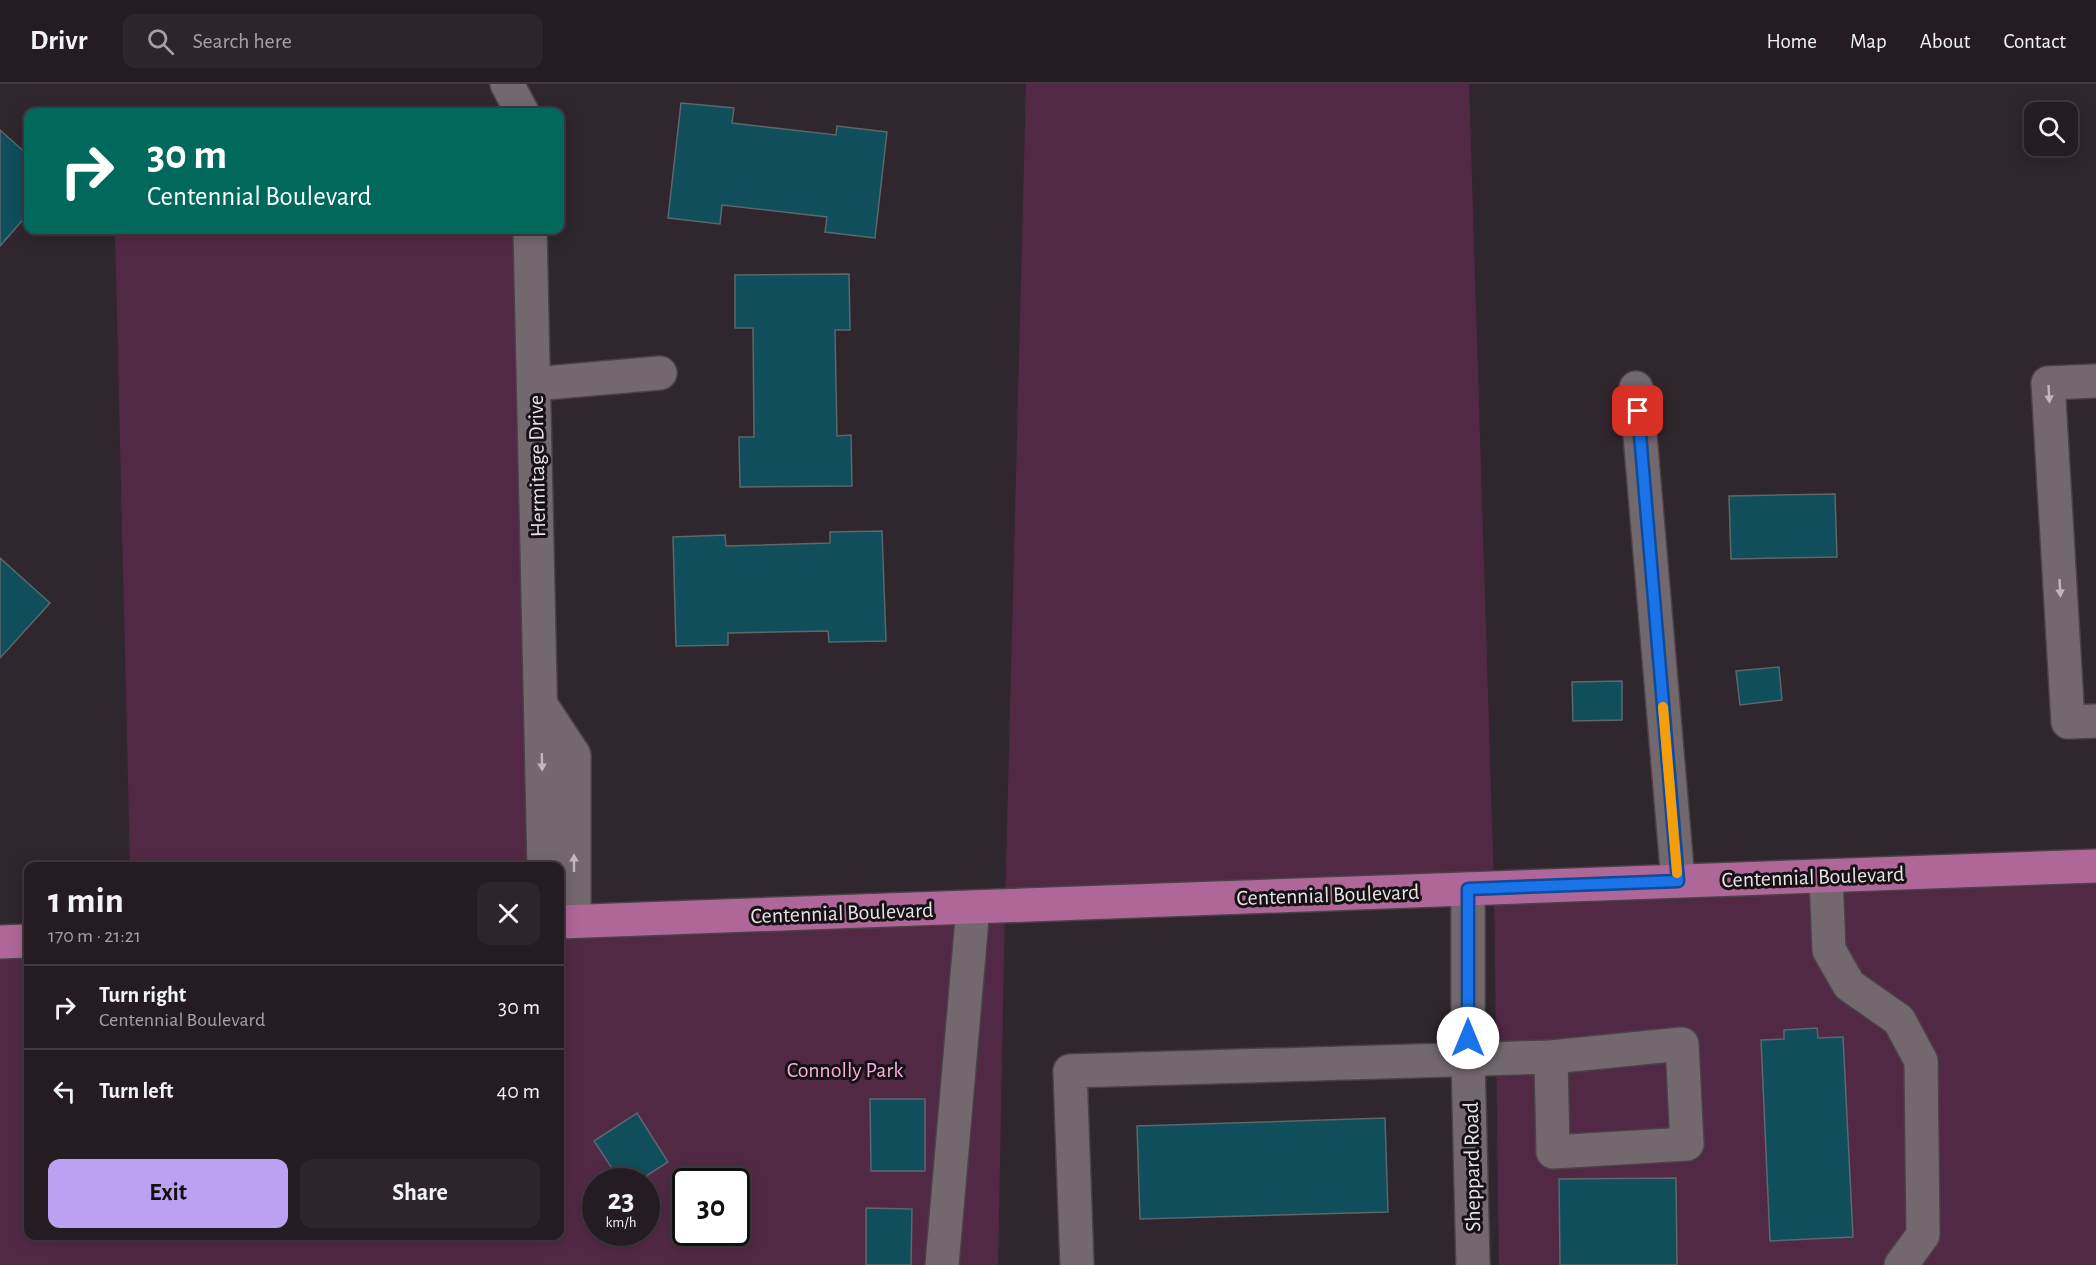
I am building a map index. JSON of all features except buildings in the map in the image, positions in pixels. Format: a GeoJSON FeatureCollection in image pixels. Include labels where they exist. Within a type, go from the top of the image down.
{"type":"FeatureCollection","features":[{"type":"Feature","properties":{"kind":"main road","name":"Centennial Boulevard"},"geometry":{"type":"LineString","coordinates":[[567,922],[2096,866]]}},
{"type":"Feature","properties":{"kind":"main road"},"geometry":{"type":"LineString","coordinates":[[0,942],[24,941]]}},
{"type":"Feature","properties":{"kind":"street"},"geometry":{"type":"LineString","coordinates":[[507,84],[520,108]]}},
{"type":"Feature","properties":{"kind":"street","name":"Hermitage Drive"},"geometry":{"type":"LineString","coordinates":[[530,234],[544,862]]}},
{"type":"Feature","properties":{"kind":"street"},"geometry":{"type":"LineString","coordinates":[[534,384],[660,373]]}},
{"type":"Feature","properties":{"kind":"street"},"geometry":{"type":"LineString","coordinates":[[2096,381],[2048,383],[2068,722],[2096,721]]}},
{"type":"Feature","properties":{"kind":"street"},"geometry":{"type":"LineString","coordinates":[[1636,388],[1678,881]]}},
{"type":"Feature","properties":{"kind":"street"},"geometry":{"type":"LineString","coordinates":[[540,703],[574,755],[567,922]]}},
{"type":"Feature","properties":{"kind":"street"},"geometry":{"type":"LineString","coordinates":[[1826,876],[1829,950],[1850,985],[1899,1020],[1921,1061],[1923,1235],[1901,1265]]}},
{"type":"Feature","properties":{"kind":"street","name":"Sheppard Road"},"geometry":{"type":"LineString","coordinates":[[1468,889],[1468,1059],[1473,1265]]}},
{"type":"Feature","properties":{"kind":"street"},"geometry":{"type":"LineString","coordinates":[[942,1265],[973,907]]}},
{"type":"Feature","properties":{"kind":"street"},"geometry":{"type":"LineString","coordinates":[[1077,1265],[1070,1071],[1551,1057],[1682,1044],[1687,1144],[1553,1152],[1551,1057]]}},
{"type":"Feature","properties":{"kind":"green space"},"geometry":{"type":"Polygon","coordinates":[[[1026,84],[1469,84],[1494,888],[1005,906],[1026,84]]]}},
{"type":"Feature","properties":{"kind":"green space"},"geometry":{"type":"Polygon","coordinates":[[[115,234],[529,234],[544,862],[130,862],[115,234]]]}},
{"type":"Feature","properties":{"kind":"green space"},"geometry":{"type":"Polygon","coordinates":[[[2096,868],[2096,1265],[1499,1265],[1494,888],[2096,868]]]}},
{"type":"Feature","properties":{"kind":"green space","name":"Connolly Park"},"geometry":{"type":"Polygon","coordinates":[[[1005,906],[998,1265],[0,1265],[0,941],[24,940],[24,1240],[564,1240],[564,922],[1005,906]]]}},
{"type":"Feature","properties":{"kind":"slow traffic"},"geometry":{"type":"LineString","coordinates":[[1663,707],[1677,873]]}},
{"type":"Feature","properties":{"kind":"route"},"geometry":{"type":"LineString","coordinates":[[1468,1038],[1468,889],[1678,881],[1638,411]]}}]}
